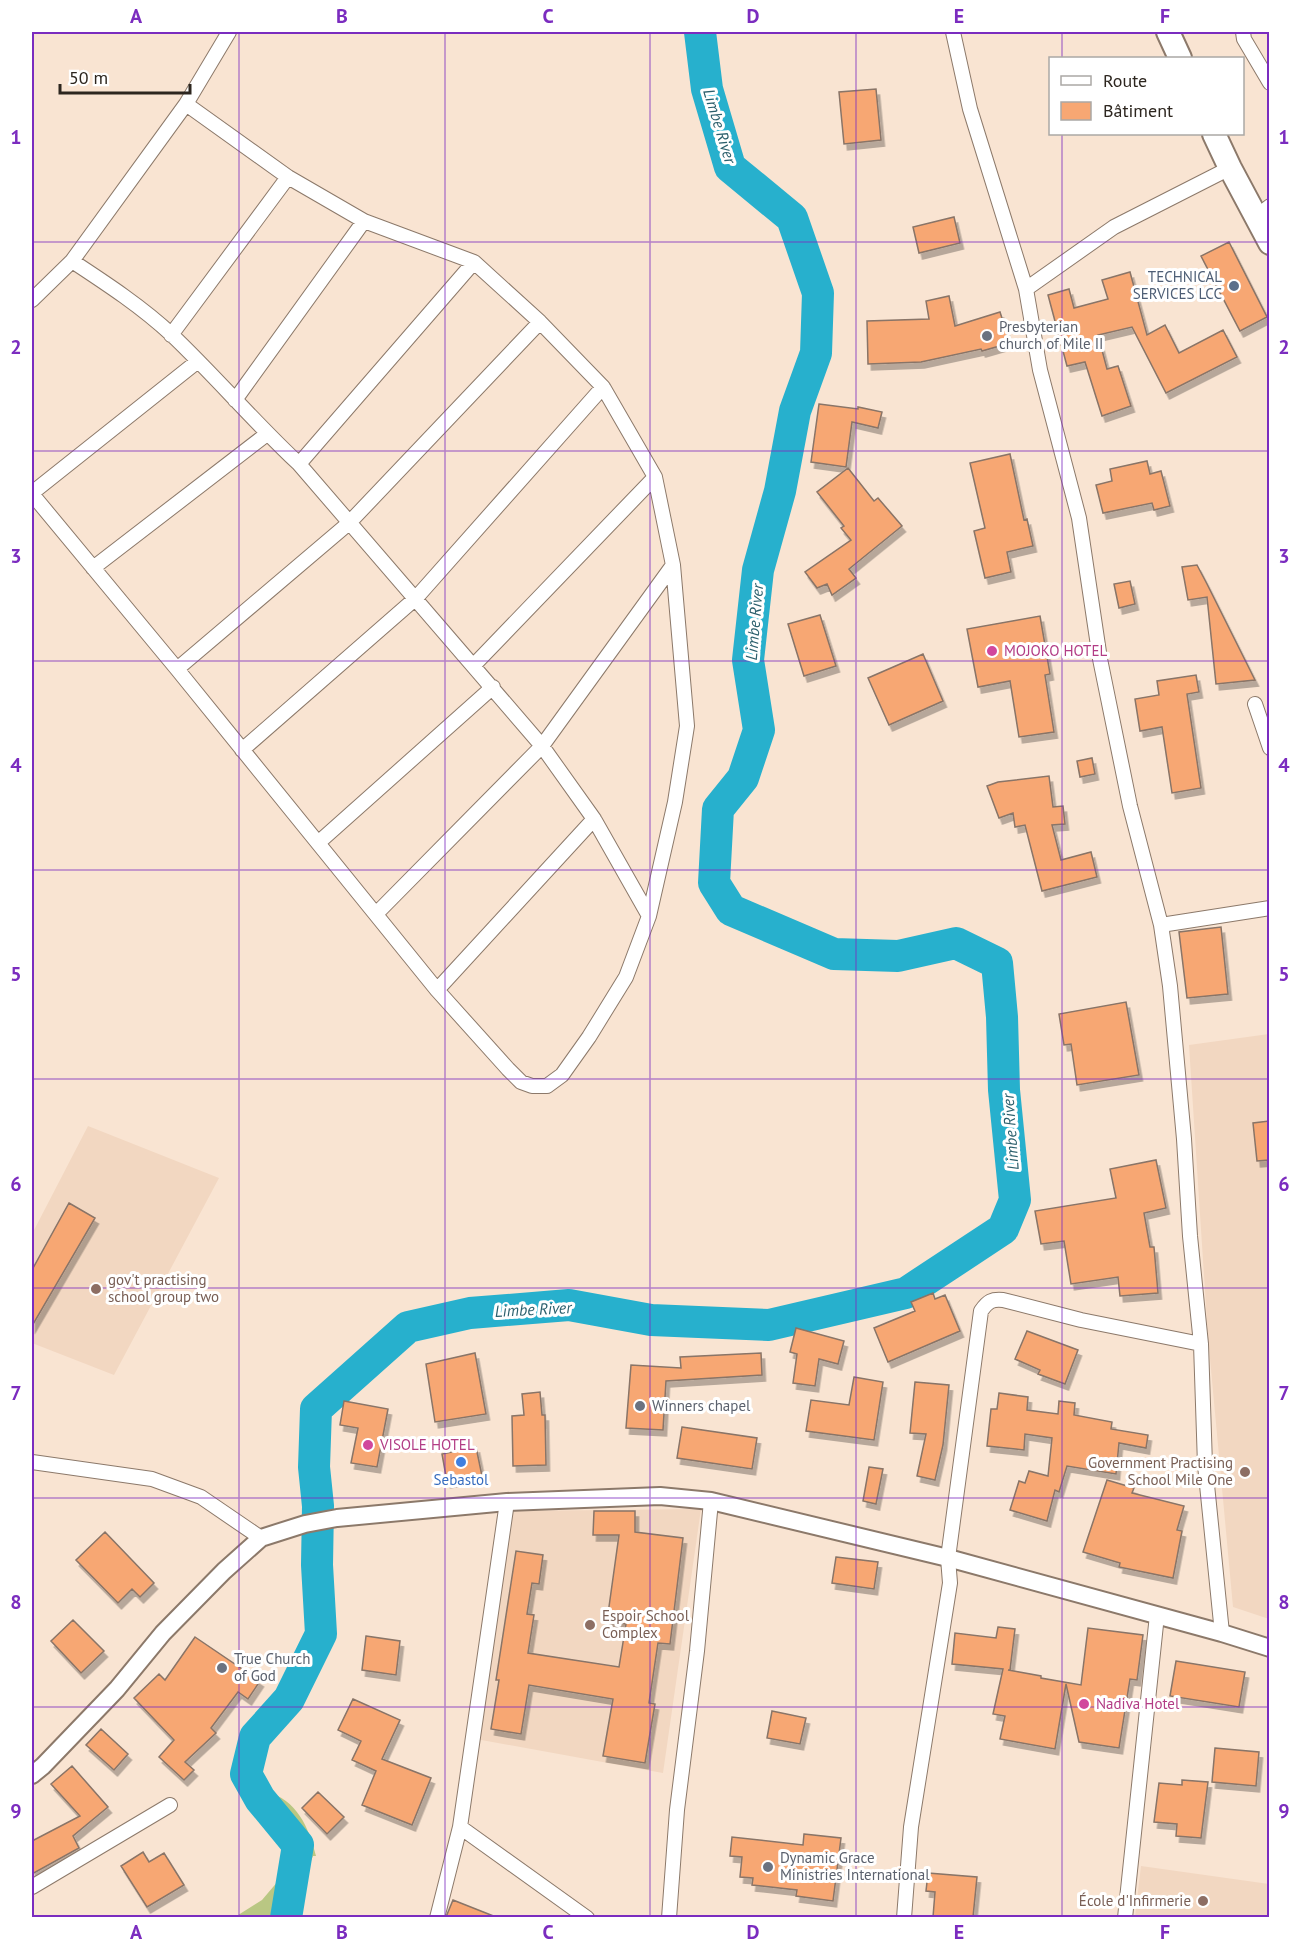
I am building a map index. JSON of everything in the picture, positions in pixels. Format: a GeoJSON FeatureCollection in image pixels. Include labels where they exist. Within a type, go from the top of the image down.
{"type":"FeatureCollection","features":[{"type":"Feature","properties":{"kind":"highway"},"geometry":{"type":"LineString","coordinates":[[1168,32],[1180,57]]}},
{"type":"Feature","properties":{"kind":"highway"},"geometry":{"type":"LineString","coordinates":[[1214,135],[1230,168],[1263,212],[1269,243]]}},
{"type":"Feature","properties":{"kind":"street"},"geometry":{"type":"LineString","coordinates":[[32,300],[72,261],[186,104],[229,32]]}},
{"type":"Feature","properties":{"kind":"street"},"geometry":{"type":"LineString","coordinates":[[953,32],[970,110],[1026,289],[1040,370],[1078,518],[1100,659],[1130,806],[1161,925],[1170,986],[1184,1140],[1190,1236],[1201,1344],[1205,1465],[1222,1633]]}},
{"type":"Feature","properties":{"kind":"street"},"geometry":{"type":"LineString","coordinates":[[1243,32],[1244,39],[1269,83]]}},
{"type":"Feature","properties":{"kind":"street"},"geometry":{"type":"LineString","coordinates":[[186,104],[288,177],[364,221],[474,262],[540,322],[603,387],[656,477],[673,566],[687,726],[675,802],[649,916],[626,977],[589,1037],[562,1075],[547,1086],[532,1086],[521,1082],[437,990],[32,494],[198,362]]}},
{"type":"Feature","properties":{"kind":"street"},"geometry":{"type":"LineString","coordinates":[[1026,289],[1114,227],[1230,168]]}},
{"type":"Feature","properties":{"kind":"street"},"geometry":{"type":"LineString","coordinates":[[171,335],[288,177]]}},
{"type":"Feature","properties":{"kind":"street"},"geometry":{"type":"LineString","coordinates":[[235,400],[364,221]]}},
{"type":"Feature","properties":{"kind":"street"},"geometry":{"type":"LineString","coordinates":[[72,261],[129,299],[171,335],[299,464],[542,746],[594,819],[649,916]]}},
{"type":"Feature","properties":{"kind":"street"},"geometry":{"type":"LineString","coordinates":[[299,464],[474,262]]}},
{"type":"Feature","properties":{"kind":"street"},"geometry":{"type":"LineString","coordinates":[[177,669],[349,523],[540,322]]}},
{"type":"Feature","properties":{"kind":"street"},"geometry":{"type":"LineString","coordinates":[[242,750],[416,598],[603,387]]}},
{"type":"Feature","properties":{"kind":"street"},"geometry":{"type":"LineString","coordinates":[[93,568],[267,434]]}},
{"type":"Feature","properties":{"kind":"street"},"geometry":{"type":"LineString","coordinates":[[474,665],[656,477]]}},
{"type":"Feature","properties":{"kind":"street"},"geometry":{"type":"LineString","coordinates":[[376,914],[542,746],[673,566]]}},
{"type":"Feature","properties":{"kind":"street"},"geometry":{"type":"LineString","coordinates":[[318,843],[493,687]]}},
{"type":"Feature","properties":{"kind":"street"},"geometry":{"type":"LineString","coordinates":[[1255,704],[1269,748]]}},
{"type":"Feature","properties":{"kind":"street"},"geometry":{"type":"LineString","coordinates":[[437,990],[594,819]]}},
{"type":"Feature","properties":{"kind":"street"},"geometry":{"type":"LineString","coordinates":[[1161,925],[1269,908]]}},
{"type":"Feature","properties":{"kind":"street"},"geometry":{"type":"LineString","coordinates":[[904,1917],[911,1827],[950,1583],[948,1558],[981,1311],[987,1302],[993,1299],[1004,1300],[1081,1320],[1201,1344]]}},
{"type":"Feature","properties":{"kind":"street"},"geometry":{"type":"LineString","coordinates":[[32,1462],[152,1479],[201,1497],[261,1538]]}},
{"type":"Feature","properties":{"kind":"street"},"geometry":{"type":"LineString","coordinates":[[32,1775],[117,1689],[163,1634],[224,1571],[261,1538],[305,1524],[337,1518],[507,1502],[660,1496],[711,1501],[948,1558],[1269,1648]]}},
{"type":"Feature","properties":{"kind":"street"},"geometry":{"type":"LineString","coordinates":[[669,1917],[677,1810],[697,1651],[711,1501]]}},
{"type":"Feature","properties":{"kind":"street"},"geometry":{"type":"LineString","coordinates":[[437,1917],[460,1827],[507,1502]]}},
{"type":"Feature","properties":{"kind":"street"},"geometry":{"type":"LineString","coordinates":[[1125,1917],[1157,1615]]}},
{"type":"Feature","properties":{"kind":"street"},"geometry":{"type":"LineString","coordinates":[[32,1887],[170,1805]]}},
{"type":"Feature","properties":{"kind":"street"},"geometry":{"type":"LineString","coordinates":[[460,1827],[587,1917]]}},
{"type":"Feature","properties":{"kind":"shaded area"},"geometry":{"type":"Polygon","coordinates":[[[1269,1034],[1269,1619],[1233,1607],[1208,1337],[1189,1045],[1269,1034]]]}},
{"type":"Feature","properties":{"kind":"shaded area","name":"gov't practising school group two"},"geometry":{"type":"Polygon","coordinates":[[[88,1126],[219,1178],[114,1375],[32,1343],[32,1234],[88,1126]]]}},
{"type":"Feature","properties":{"kind":"shaded area","name":"Espoir School Complex"},"geometry":{"type":"Polygon","coordinates":[[[701,1509],[663,1773],[476,1739],[513,1511],[701,1509]]]}},
{"type":"Feature","properties":{"kind":"shaded area","name":"École d'Infirmerie"},"geometry":{"type":"Polygon","coordinates":[[[1141,1866],[1269,1884],[1269,1917],[1135,1917],[1141,1866]]]}},
{"type":"Feature","properties":{"kind":"green space"},"geometry":{"type":"Polygon","coordinates":[[[266,1792],[286,1801],[294,1808],[310,1835],[316,1856],[313,1856],[308,1868],[305,1890],[295,1903],[270,1917],[235,1917],[262,1900],[279,1880],[282,1848],[279,1835],[260,1814],[256,1803],[266,1792]]]}},
{"type":"Feature","properties":{"kind":"building"},"geometry":{"type":"Polygon","coordinates":[[[876,89],[881,140],[844,144],[839,92],[876,89]]]}},
{"type":"Feature","properties":{"kind":"building"},"geometry":{"type":"Polygon","coordinates":[[[954,217],[960,243],[919,253],[913,227],[954,217]]]}},
{"type":"Feature","properties":{"kind":"building","name":"TECHNICAL SERVICES LCC"},"geometry":{"type":"Polygon","coordinates":[[[1229,242],[1267,317],[1240,331],[1201,256],[1229,242]]]}},
{"type":"Feature","properties":{"kind":"building"},"geometry":{"type":"Polygon","coordinates":[[[1130,272],[1147,335],[1165,325],[1179,353],[1223,330],[1237,357],[1166,393],[1132,327],[1098,335],[1107,369],[1118,366],[1131,406],[1102,416],[1085,362],[1067,366],[1048,295],[1069,289],[1074,308],[1108,299],[1102,280],[1130,272]]]}},
{"type":"Feature","properties":{"kind":"building"},"geometry":{"type":"Polygon","coordinates":[[[949,296],[955,326],[1000,312],[1010,343],[982,351],[981,349],[921,362],[868,364],[867,321],[929,319],[926,301],[949,296]]]}},
{"type":"Feature","properties":{"kind":"building"},"geometry":{"type":"Polygon","coordinates":[[[819,404],[858,409],[858,407],[882,412],[878,428],[852,422],[846,467],[811,462],[819,404]]]}},
{"type":"Feature","properties":{"kind":"building"},"geometry":{"type":"Polygon","coordinates":[[[1010,454],[1024,520],[1027,519],[1033,546],[1007,552],[1011,572],[985,578],[974,531],[985,528],[970,463],[1010,454]]]}},
{"type":"Feature","properties":{"kind":"building"},"geometry":{"type":"Polygon","coordinates":[[[1147,461],[1150,474],[1161,471],[1170,506],[1154,510],[1152,503],[1103,513],[1096,485],[1112,481],[1110,469],[1147,461]]]}},
{"type":"Feature","properties":{"kind":"building"},"geometry":{"type":"Polygon","coordinates":[[[848,468],[874,501],[878,498],[902,526],[849,569],[856,578],[832,595],[827,584],[817,588],[805,572],[851,540],[841,528],[844,526],[817,492],[848,468]]]}},
{"type":"Feature","properties":{"kind":"building"},"geometry":{"type":"Polygon","coordinates":[[[1197,565],[1255,680],[1216,684],[1207,597],[1188,600],[1182,567],[1197,565]]]}},
{"type":"Feature","properties":{"kind":"building"},"geometry":{"type":"Polygon","coordinates":[[[1130,581],[1135,604],[1119,608],[1114,584],[1130,581]]]}},
{"type":"Feature","properties":{"kind":"building"},"geometry":{"type":"Polygon","coordinates":[[[820,615],[836,666],[804,676],[788,624],[820,615]]]}},
{"type":"Feature","properties":{"kind":"building","name":"MOJOKO HOTEL"},"geometry":{"type":"Polygon","coordinates":[[[1040,616],[1050,674],[1045,675],[1054,732],[1019,737],[1010,681],[978,687],[967,629],[1040,616]]]}},
{"type":"Feature","properties":{"kind":"building"},"geometry":{"type":"Polygon","coordinates":[[[923,654],[943,701],[889,725],[868,678],[923,654]]]}},
{"type":"Feature","properties":{"kind":"building"},"geometry":{"type":"Polygon","coordinates":[[[1196,675],[1199,692],[1187,694],[1201,788],[1172,793],[1162,727],[1140,731],[1135,699],[1159,695],[1157,681],[1196,675]]]}},
{"type":"Feature","properties":{"kind":"building"},"geometry":{"type":"Polygon","coordinates":[[[1092,758],[1095,774],[1080,777],[1077,761],[1092,758]]]}},
{"type":"Feature","properties":{"kind":"building"},"geometry":{"type":"Polygon","coordinates":[[[1049,776],[1053,807],[1063,806],[1065,824],[1052,825],[1061,860],[1091,852],[1097,877],[1042,891],[1025,825],[1015,827],[1013,813],[999,818],[987,786],[998,782],[1049,776]]]}},
{"type":"Feature","properties":{"kind":"building"},"geometry":{"type":"Polygon","coordinates":[[[1221,927],[1228,994],[1187,998],[1179,932],[1221,927]]]}},
{"type":"Feature","properties":{"kind":"building"},"geometry":{"type":"Polygon","coordinates":[[[1126,1002],[1139,1075],[1077,1085],[1071,1044],[1064,1045],[1059,1014],[1126,1002]]]}},
{"type":"Feature","properties":{"kind":"building"},"geometry":{"type":"Polygon","coordinates":[[[1269,1121],[1269,1160],[1257,1161],[1253,1123],[1269,1121]]]}},
{"type":"Feature","properties":{"kind":"building"},"geometry":{"type":"Polygon","coordinates":[[[1156,1160],[1166,1208],[1144,1213],[1150,1247],[1154,1247],[1158,1293],[1120,1296],[1118,1277],[1071,1284],[1064,1241],[1041,1244],[1035,1211],[1116,1198],[1110,1169],[1156,1160]]]}},
{"type":"Feature","properties":{"kind":"building"},"geometry":{"type":"Polygon","coordinates":[[[69,1203],[95,1218],[32,1326],[32,1270],[69,1203]]]}},
{"type":"Feature","properties":{"kind":"building"},"geometry":{"type":"Polygon","coordinates":[[[933,1293],[935,1299],[945,1295],[960,1331],[888,1362],[874,1328],[915,1311],[911,1302],[933,1293]]]}},
{"type":"Feature","properties":{"kind":"building"},"geometry":{"type":"Polygon","coordinates":[[[796,1328],[844,1341],[838,1364],[819,1359],[815,1386],[793,1383],[797,1354],[790,1352],[796,1328]]]}},
{"type":"Feature","properties":{"kind":"building"},"geometry":{"type":"Polygon","coordinates":[[[1027,1331],[1078,1350],[1065,1384],[1038,1374],[1040,1370],[1015,1359],[1027,1331]]]}},
{"type":"Feature","properties":{"kind":"building"},"geometry":{"type":"Polygon","coordinates":[[[475,1353],[486,1414],[435,1422],[426,1364],[475,1353]]]}},
{"type":"Feature","properties":{"kind":"building"},"geometry":{"type":"Polygon","coordinates":[[[761,1353],[762,1375],[666,1381],[663,1430],[626,1428],[631,1365],[681,1368],[680,1357],[761,1353]]]}},
{"type":"Feature","properties":{"kind":"building"},"geometry":{"type":"Polygon","coordinates":[[[854,1377],[883,1382],[874,1440],[806,1431],[811,1400],[849,1405],[854,1377]]]}},
{"type":"Feature","properties":{"kind":"building"},"geometry":{"type":"Polygon","coordinates":[[[915,1382],[949,1385],[943,1445],[935,1480],[917,1476],[926,1434],[910,1433],[915,1382]]]}},
{"type":"Feature","properties":{"kind":"building"},"geometry":{"type":"Polygon","coordinates":[[[540,1392],[542,1415],[545,1415],[546,1465],[513,1466],[512,1416],[524,1415],[522,1394],[540,1392]]]}},
{"type":"Feature","properties":{"kind":"building"},"geometry":{"type":"Polygon","coordinates":[[[999,1393],[1028,1397],[1027,1410],[1058,1414],[1059,1401],[1075,1403],[1074,1415],[1112,1422],[1111,1429],[1148,1435],[1146,1448],[1119,1443],[1116,1474],[1067,1466],[1059,1492],[1055,1490],[1047,1521],[1010,1510],[1019,1481],[1025,1483],[1029,1471],[1048,1476],[1052,1438],[1025,1434],[1024,1450],[987,1446],[991,1409],[997,1409],[999,1393]]]}},
{"type":"Feature","properties":{"kind":"building","name":"VISOLE HOTEL"},"geometry":{"type":"Polygon","coordinates":[[[344,1401],[388,1409],[377,1467],[351,1463],[358,1428],[340,1425],[344,1401]]]}},
{"type":"Feature","properties":{"kind":"building"},"geometry":{"type":"Polygon","coordinates":[[[682,1427],[757,1438],[752,1469],[677,1458],[682,1427]]]}},
{"type":"Feature","properties":{"kind":"building"},"geometry":{"type":"Polygon","coordinates":[[[476,1447],[482,1476],[447,1482],[442,1454],[476,1447]]]}},
{"type":"Feature","properties":{"kind":"building"},"geometry":{"type":"Polygon","coordinates":[[[869,1467],[883,1469],[876,1504],[863,1501],[869,1467]]]}},
{"type":"Feature","properties":{"kind":"building"},"geometry":{"type":"Polygon","coordinates":[[[1107,1480],[1134,1488],[1132,1493],[1184,1506],[1177,1530],[1182,1531],[1173,1578],[1119,1567],[1120,1563],[1083,1552],[1107,1480]]]}},
{"type":"Feature","properties":{"kind":"building"},"geometry":{"type":"Polygon","coordinates":[[[594,1511],[635,1511],[635,1532],[683,1538],[670,1644],[658,1643],[649,1703],[655,1704],[645,1763],[603,1756],[613,1699],[529,1685],[521,1734],[491,1729],[499,1680],[496,1680],[516,1551],[543,1555],[539,1584],[532,1583],[527,1614],[534,1615],[528,1653],[619,1667],[626,1624],[607,1621],[619,1535],[593,1535],[594,1511]]]}},
{"type":"Feature","properties":{"kind":"building"},"geometry":{"type":"Polygon","coordinates":[[[105,1532],[154,1583],[140,1597],[132,1589],[118,1603],[76,1560],[105,1532]]]}},
{"type":"Feature","properties":{"kind":"building"},"geometry":{"type":"Polygon","coordinates":[[[836,1557],[878,1562],[874,1589],[832,1583],[836,1557]]]}},
{"type":"Feature","properties":{"kind":"building"},"geometry":{"type":"Polygon","coordinates":[[[73,1620],[104,1651],[81,1673],[51,1641],[73,1620]]]}},
{"type":"Feature","properties":{"kind":"building"},"geometry":{"type":"Polygon","coordinates":[[[998,1627],[1015,1629],[1010,1670],[1008,1670],[1081,1685],[1088,1628],[1143,1635],[1137,1680],[1130,1679],[1119,1748],[1079,1742],[1066,1684],[1055,1749],[1000,1739],[1005,1716],[993,1714],[1003,1669],[952,1664],[955,1633],[996,1638],[998,1627]]]}},
{"type":"Feature","properties":{"kind":"building"},"geometry":{"type":"Polygon","coordinates":[[[366,1636],[400,1641],[396,1675],[362,1670],[366,1636]]]}},
{"type":"Feature","properties":{"kind":"building"},"geometry":{"type":"Polygon","coordinates":[[[195,1637],[260,1681],[248,1699],[238,1692],[211,1728],[216,1733],[185,1762],[194,1770],[184,1780],[159,1757],[174,1740],[134,1698],[159,1674],[165,1680],[195,1637]]]}},
{"type":"Feature","properties":{"kind":"building"},"geometry":{"type":"Polygon","coordinates":[[[1176,1661],[1245,1672],[1239,1707],[1170,1696],[1176,1661]]]}},
{"type":"Feature","properties":{"kind":"building"},"geometry":{"type":"Polygon","coordinates":[[[353,1699],[400,1720],[382,1759],[431,1778],[412,1825],[362,1805],[376,1771],[352,1760],[361,1741],[338,1730],[353,1699]]]}},
{"type":"Feature","properties":{"kind":"building"},"geometry":{"type":"Polygon","coordinates":[[[772,1711],[806,1718],[800,1744],[767,1738],[772,1711]]]}},
{"type":"Feature","properties":{"kind":"building"},"geometry":{"type":"Polygon","coordinates":[[[101,1729],[128,1754],[114,1770],[86,1745],[101,1729]]]}},
{"type":"Feature","properties":{"kind":"building"},"geometry":{"type":"Polygon","coordinates":[[[1215,1748],[1259,1752],[1256,1786],[1212,1782],[1215,1748]]]}},
{"type":"Feature","properties":{"kind":"building"},"geometry":{"type":"Polygon","coordinates":[[[72,1766],[108,1807],[73,1836],[79,1848],[32,1874],[32,1841],[80,1816],[51,1784],[72,1766]]]}},
{"type":"Feature","properties":{"kind":"building"},"geometry":{"type":"Polygon","coordinates":[[[1182,1780],[1208,1782],[1201,1838],[1176,1836],[1177,1824],[1154,1822],[1159,1783],[1182,1785],[1182,1780]]]}},
{"type":"Feature","properties":{"kind":"building"},"geometry":{"type":"Polygon","coordinates":[[[318,1792],[344,1817],[327,1834],[302,1808],[318,1792]]]}},
{"type":"Feature","properties":{"kind":"building"},"geometry":{"type":"Polygon","coordinates":[[[804,1834],[841,1838],[833,1901],[796,1896],[797,1890],[752,1885],[753,1878],[740,1877],[742,1857],[730,1856],[732,1837],[803,1845],[804,1834]]]}},
{"type":"Feature","properties":{"kind":"building"},"geometry":{"type":"Polygon","coordinates":[[[143,1852],[149,1862],[164,1853],[184,1885],[147,1907],[121,1866],[143,1852]]]}},
{"type":"Feature","properties":{"kind":"building"},"geometry":{"type":"Polygon","coordinates":[[[928,1873],[977,1877],[973,1917],[933,1917],[935,1892],[926,1891],[928,1873]]]}},
{"type":"Feature","properties":{"kind":"building"},"geometry":{"type":"Polygon","coordinates":[[[453,1900],[496,1917],[446,1917],[453,1900]]]}},
{"type":"Feature","properties":{"kind":"waterway","name":"Limbe River"},"geometry":{"type":"LineString","coordinates":[[286,1918],[298,1845],[260,1799],[246,1774],[255,1737],[289,1699],[321,1634],[317,1565],[318,1506],[314,1467],[316,1409],[408,1327],[470,1313],[569,1305],[651,1320],[769,1325],[906,1293],[1003,1229],[1015,1200],[1004,1090],[1002,1017],[997,963],[956,943],[898,956],[834,954],[731,910],[714,883],[718,809],[743,778],[759,730],[748,660],[758,570],[780,491],[795,411],[816,353],[818,293],[792,218],[730,167],[707,89],[700,32]]}},
{"type":"Feature","properties":{"kind":"place","name":"TECHNICAL SERVICES LCC"},"geometry":{"type":"Point","coordinates":[1234,286]}},
{"type":"Feature","properties":{"kind":"place","name":"Presbyterian church of Mile II"},"geometry":{"type":"Point","coordinates":[987,336]}},
{"type":"Feature","properties":{"kind":"place","name":"MOJOKO HOTEL"},"geometry":{"type":"Point","coordinates":[992,651]}},
{"type":"Feature","properties":{"kind":"place","name":"gov't practising school group two"},"geometry":{"type":"Point","coordinates":[96,1289]}},
{"type":"Feature","properties":{"kind":"place","name":"Winners chapel"},"geometry":{"type":"Point","coordinates":[640,1406]}},
{"type":"Feature","properties":{"kind":"place","name":"VISOLE HOTEL"},"geometry":{"type":"Point","coordinates":[368,1445]}},
{"type":"Feature","properties":{"kind":"place","name":"Sebastol"},"geometry":{"type":"Point","coordinates":[461,1462]}},
{"type":"Feature","properties":{"kind":"place","name":"Government Practising School Mile One"},"geometry":{"type":"Point","coordinates":[1245,1472]}},
{"type":"Feature","properties":{"kind":"place","name":"Espoir School Complex"},"geometry":{"type":"Point","coordinates":[590,1625]}},
{"type":"Feature","properties":{"kind":"place","name":"True Church of God"},"geometry":{"type":"Point","coordinates":[222,1668]}},
{"type":"Feature","properties":{"kind":"place","name":"Nadiva Hotel"},"geometry":{"type":"Point","coordinates":[1084,1704]}},
{"type":"Feature","properties":{"kind":"place","name":"Dynamic Grace Ministries International"},"geometry":{"type":"Point","coordinates":[768,1867]}},
{"type":"Feature","properties":{"kind":"place","name":"École d'Infirmerie"},"geometry":{"type":"Point","coordinates":[1203,1901]}}]}
